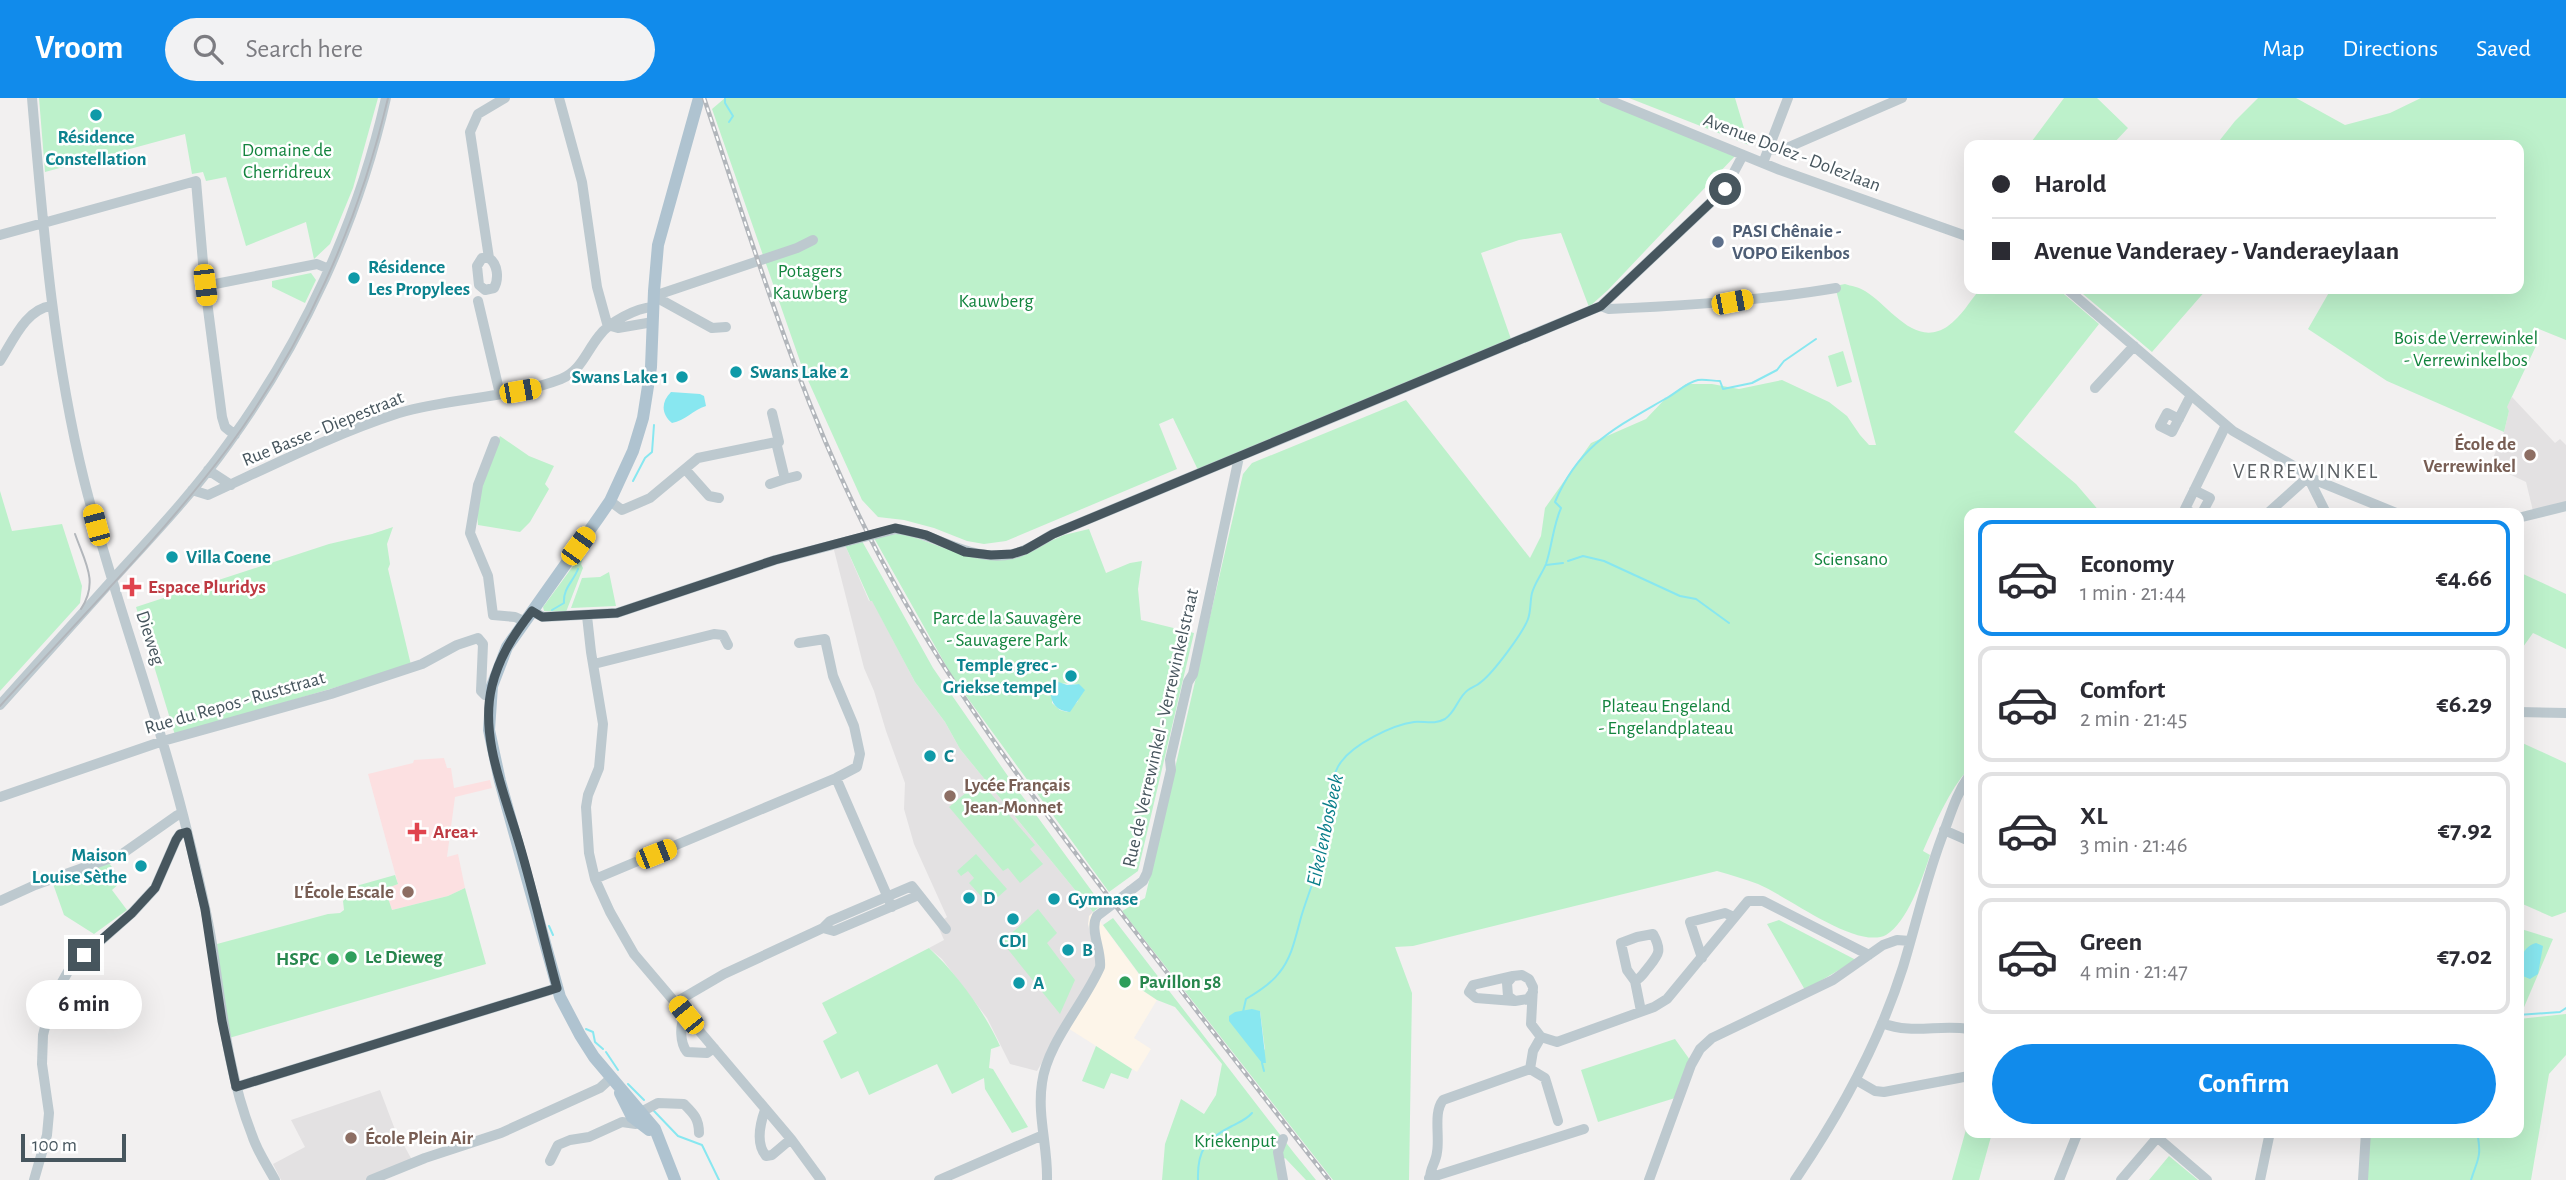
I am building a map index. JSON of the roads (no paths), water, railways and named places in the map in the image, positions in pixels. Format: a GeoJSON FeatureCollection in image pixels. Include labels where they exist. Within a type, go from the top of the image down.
{"type":"FeatureCollection","features":[{"type":"Feature","properties":{"kind":"main road"},"geometry":{"type":"LineString","coordinates":[[676,1180],[658,1137],[635,1115],[580,1035],[557,988],[489,730],[490,696],[502,656],[610,500],[633,451],[650,384],[658,245],[699,98]]}},
{"type":"Feature","properties":{"kind":"street","name":"Dieweg"},"geometry":{"type":"LineString","coordinates":[[33,98],[51,306],[73,433],[96,525],[163,741],[187,832],[205,909],[222,1021],[236,1087],[252,1138],[275,1180]]}},
{"type":"Feature","properties":{"kind":"street"},"geometry":{"type":"LineString","coordinates":[[0,705],[192,491],[235,435],[287,353],[329,269],[363,180],[386,98]]}},
{"type":"Feature","properties":{"kind":"street"},"geometry":{"type":"LineString","coordinates":[[489,258],[470,132],[478,114],[505,98]]}},
{"type":"Feature","properties":{"kind":"street"},"geometry":{"type":"LineString","coordinates":[[559,98],[582,182],[597,287],[610,327],[653,322]]}},
{"type":"Feature","properties":{"kind":"street","name":"Avenue Dolez - Dolezlaan"},"geometry":{"type":"LineString","coordinates":[[1604,98],[1763,163],[1964,235]]}},
{"type":"Feature","properties":{"kind":"street"},"geometry":{"type":"LineString","coordinates":[[1763,163],[1788,98]]}},
{"type":"Feature","properties":{"kind":"street"},"geometry":{"type":"LineString","coordinates":[[1768,149],[1782,150],[1902,98]]}},
{"type":"Feature","properties":{"kind":"street"},"geometry":{"type":"LineString","coordinates":[[495,441],[478,485],[470,530],[488,576],[493,615],[542,617],[617,613],[775,560],[895,528],[926,535],[965,552],[1012,554],[1025,550],[1053,534],[1601,306],[1725,189],[1743,155]]}},
{"type":"Feature","properties":{"kind":"street"},"geometry":{"type":"LineString","coordinates":[[0,235],[196,181],[205,285],[223,423],[235,435]]}},
{"type":"Feature","properties":{"kind":"street"},"geometry":{"type":"LineString","coordinates":[[653,302],[813,240]]}},
{"type":"Feature","properties":{"kind":"street"},"geometry":{"type":"LineString","coordinates":[[205,285],[317,264],[329,269]]}},
{"type":"Feature","properties":{"kind":"street"},"geometry":{"type":"LineString","coordinates":[[1601,306],[1609,309],[1711,305],[1753,298],[1769,300],[1836,288]]}},
{"type":"Feature","properties":{"kind":"street"},"geometry":{"type":"LineString","coordinates":[[2073,294],[2226,425],[2308,477],[2384,508]]}},
{"type":"Feature","properties":{"kind":"street"},"geometry":{"type":"LineString","coordinates":[[478,301],[500,394]]}},
{"type":"Feature","properties":{"kind":"street"},"geometry":{"type":"LineString","coordinates":[[653,302],[712,327],[726,327]]}},
{"type":"Feature","properties":{"kind":"street","name":"Rue Basse - Diepestraat"},"geometry":{"type":"LineString","coordinates":[[192,491],[208,495],[309,449],[401,413],[540,387],[568,376],[578,368],[598,336],[616,320],[653,302]]}},
{"type":"Feature","properties":{"kind":"street"},"geometry":{"type":"LineString","coordinates":[[0,361],[31,314],[39,308],[51,306]]}},
{"type":"Feature","properties":{"kind":"street"},"geometry":{"type":"LineString","coordinates":[[2095,388],[2134,346]]}},
{"type":"Feature","properties":{"kind":"street"},"geometry":{"type":"LineString","coordinates":[[2179,419],[2191,395]]}},
{"type":"Feature","properties":{"kind":"street"},"geometry":{"type":"LineString","coordinates":[[610,500],[622,510],[650,498],[698,458],[779,442],[772,413]]}},
{"type":"Feature","properties":{"kind":"street"},"geometry":{"type":"LineString","coordinates":[[2185,508],[2226,425]]}},
{"type":"Feature","properties":{"kind":"street"},"geometry":{"type":"LineString","coordinates":[[776,442],[785,479]]}},
{"type":"Feature","properties":{"kind":"street","name":"Rue de Verrewinkel - Verrewinkelstraat"},"geometry":{"type":"LineString","coordinates":[[1047,1180],[1040,1103],[1042,1079],[1048,1061],[1100,967],[1101,957],[1094,924],[1097,916],[1143,881],[1147,873],[1188,682],[1194,674],[1239,457]]}},
{"type":"Feature","properties":{"kind":"street"},"geometry":{"type":"LineString","coordinates":[[685,469],[709,496],[719,498]]}},
{"type":"Feature","properties":{"kind":"street","name":"Rue Basse - Diepestraat"},"geometry":{"type":"LineString","coordinates":[[208,470],[231,485]]}},
{"type":"Feature","properties":{"kind":"street"},"geometry":{"type":"LineString","coordinates":[[769,484],[797,476]]}},
{"type":"Feature","properties":{"kind":"street"},"geometry":{"type":"LineString","coordinates":[[2274,508],[2308,477]]}},
{"type":"Feature","properties":{"kind":"street"},"geometry":{"type":"LineString","coordinates":[[2308,477],[2324,508]]}},
{"type":"Feature","properties":{"kind":"street"},"geometry":{"type":"LineString","coordinates":[[2194,490],[2210,498],[2205,508]]}},
{"type":"Feature","properties":{"kind":"street"},"geometry":{"type":"LineString","coordinates":[[2524,516],[2566,506]]}},
{"type":"Feature","properties":{"kind":"street"},"geometry":{"type":"LineString","coordinates":[[587,616],[603,724],[599,768],[588,794],[586,807],[589,853],[595,879],[634,954],[791,1139],[821,1180]]}},
{"type":"Feature","properties":{"kind":"street"},"geometry":{"type":"LineString","coordinates":[[594,664],[714,634],[723,635],[728,645]]}},
{"type":"Feature","properties":{"kind":"street","name":"Rue du Repos - Ruststraat"},"geometry":{"type":"LineString","coordinates":[[0,797],[163,741],[331,694],[422,664],[457,645],[478,638],[483,644],[481,691],[490,696]]}},
{"type":"Feature","properties":{"kind":"street"},"geometry":{"type":"LineString","coordinates":[[595,879],[857,767],[860,754],[854,726],[833,676],[825,639],[799,643]]}},
{"type":"Feature","properties":{"kind":"street"},"geometry":{"type":"LineString","coordinates":[[2524,712],[2566,713]]}},
{"type":"Feature","properties":{"kind":"street"},"geometry":{"type":"LineString","coordinates":[[836,778],[892,907]]}},
{"type":"Feature","properties":{"kind":"street"},"geometry":{"type":"LineString","coordinates":[[1795,1180],[1856,1080],[1882,1023],[1910,941],[1932,860],[1964,784]]}},
{"type":"Feature","properties":{"kind":"street"},"geometry":{"type":"LineString","coordinates":[[0,901],[35,885],[122,854],[182,813]]}},
{"type":"Feature","properties":{"kind":"street"},"geometry":{"type":"LineString","coordinates":[[1944,830],[1964,839]]}},
{"type":"Feature","properties":{"kind":"street"},"geometry":{"type":"LineString","coordinates":[[34,1180],[47,1135],[49,1113],[41,1064],[43,1035],[52,1000],[70,968],[132,913],[155,888],[176,840],[180,834],[187,832]]}},
{"type":"Feature","properties":{"kind":"street"},"geometry":{"type":"LineString","coordinates":[[676,1002],[724,974],[823,929],[830,921],[912,886],[946,929]]}},
{"type":"Feature","properties":{"kind":"street"},"geometry":{"type":"LineString","coordinates":[[823,929],[834,930],[919,895]]}},
{"type":"Feature","properties":{"kind":"street"},"geometry":{"type":"LineString","coordinates":[[1533,992],[1524,1001],[1515,1001],[1476,998],[1469,992],[1473,985],[1513,976],[1526,976],[1532,983],[1533,992],[1531,1024],[1541,1037],[1557,1042],[1667,999],[1748,901],[1763,901],[1869,955]]}},
{"type":"Feature","properties":{"kind":"street"},"geometry":{"type":"LineString","coordinates":[[1702,958],[1690,922],[1724,913],[1734,917]]}},
{"type":"Feature","properties":{"kind":"street"},"geometry":{"type":"LineString","coordinates":[[1635,981],[1642,977],[1657,958],[1658,944],[1653,934],[1621,943],[1627,970],[1635,981],[1641,1011]]}},
{"type":"Feature","properties":{"kind":"street"},"geometry":{"type":"LineString","coordinates":[[1649,1180],[1691,1065],[1700,1049],[1712,1038],[1833,980],[1896,940],[1910,941]]}},
{"type":"Feature","properties":{"kind":"street"},"geometry":{"type":"LineString","coordinates":[[1513,976],[1507,983],[1506,991],[1515,1001]]}},
{"type":"Feature","properties":{"kind":"street"},"geometry":{"type":"LineString","coordinates":[[236,1087],[557,988]]}},
{"type":"Feature","properties":{"kind":"street"},"geometry":{"type":"LineString","coordinates":[[686,1015],[682,1020],[682,1045],[687,1052],[707,1053],[714,1048]]}},
{"type":"Feature","properties":{"kind":"street"},"geometry":{"type":"LineString","coordinates":[[1882,1023],[1896,1029],[1912,1031],[1964,1029]]}},
{"type":"Feature","properties":{"kind":"street"},"geometry":{"type":"LineString","coordinates":[[1530,1069],[1533,1051],[1541,1037]]}},
{"type":"Feature","properties":{"kind":"street"},"geometry":{"type":"LineString","coordinates":[[1530,1069],[1545,1078],[1558,1121]]}},
{"type":"Feature","properties":{"kind":"street"},"geometry":{"type":"LineString","coordinates":[[1530,1069],[1441,1102],[1437,1154],[1430,1168],[1430,1179],[1584,1129]]}},
{"type":"Feature","properties":{"kind":"street"},"geometry":{"type":"LineString","coordinates":[[1856,1080],[1875,1091],[1884,1092],[1964,1077]]}},
{"type":"Feature","properties":{"kind":"street"},"geometry":{"type":"LineString","coordinates":[[371,1180],[425,1158],[501,1133],[614,1083]]}},
{"type":"Feature","properties":{"kind":"street"},"geometry":{"type":"LineString","coordinates":[[550,1161],[558,1145],[570,1140],[589,1138],[658,1103],[684,1104],[696,1116],[699,1133]]}},
{"type":"Feature","properties":{"kind":"street"},"geometry":{"type":"LineString","coordinates":[[765,1110],[761,1121],[760,1149],[766,1156],[772,1155],[791,1139]]}},
{"type":"Feature","properties":{"kind":"street"},"geometry":{"type":"LineString","coordinates":[[939,1180],[1043,1135]]}},
{"type":"Feature","properties":{"kind":"street"},"geometry":{"type":"LineString","coordinates":[[2059,1180],[2075,1138]]}},
{"type":"Feature","properties":{"kind":"street"},"geometry":{"type":"LineString","coordinates":[[2121,1180],[2154,1138]]}},
{"type":"Feature","properties":{"kind":"street"},"geometry":{"type":"LineString","coordinates":[[2161,1138],[2207,1180]]}},
{"type":"Feature","properties":{"kind":"street"},"geometry":{"type":"LineString","coordinates":[[2260,1180],[2269,1138]]}},
{"type":"Feature","properties":{"kind":"street"},"geometry":{"type":"LineString","coordinates":[[2363,1180],[2366,1138]]}},
{"type":"Feature","properties":{"kind":"street"},"geometry":{"type":"LineString","coordinates":[[1283,1139],[1279,1152],[1283,1180]]}},
{"type":"Feature","properties":{"kind":"water"},"geometry":{"type":"Polygon","coordinates":[[[671,392],[700,394],[704,396],[706,406],[672,423],[664,408],[665,400],[671,392]]]}},
{"type":"Feature","properties":{"kind":"water"},"geometry":{"type":"Polygon","coordinates":[[[1056,681],[1067,685],[1079,684],[1085,690],[1070,712],[1059,709],[1051,699],[1052,683],[1056,681]]]}},
{"type":"Feature","properties":{"kind":"water"},"geometry":{"type":"Polygon","coordinates":[[[2536,943],[2543,946],[2538,974],[2530,979],[2524,976],[2524,952],[2536,943]]]}},
{"type":"Feature","properties":{"kind":"water"},"geometry":{"type":"Polygon","coordinates":[[[1252,1009],[1260,1011],[1266,1063],[1262,1063],[1229,1021],[1229,1016],[1235,1012],[1252,1009]]]}},
{"type":"Feature","properties":{"kind":"waterway"},"geometry":{"type":"LineString","coordinates":[[725,98],[733,116],[729,122]]}},
{"type":"Feature","properties":{"kind":"waterway","name":"Eikelenbosbeek"},"geometry":{"type":"LineString","coordinates":[[1243,1012],[1246,999],[1276,977],[1291,952],[1326,843],[1337,768],[1347,755],[1385,731],[1414,722],[1445,719],[1465,693],[1500,662],[1528,619],[1532,593],[1546,564],[1561,508],[1555,502],[1575,466],[1587,452],[1615,429],[1690,383],[1701,380],[1720,381],[1723,389],[1752,383],[1777,370],[1784,361],[1816,339]]}},
{"type":"Feature","properties":{"kind":"waterway"},"geometry":{"type":"LineString","coordinates":[[633,481],[645,458],[652,452],[654,425]]}},
{"type":"Feature","properties":{"kind":"waterway","name":"Eikelenbosbeek"},"geometry":{"type":"LineString","coordinates":[[1568,561],[1583,556],[1604,561],[1680,596],[1696,599],[1729,623]]}},
{"type":"Feature","properties":{"kind":"waterway","name":"Eikelenbosbeek"},"geometry":{"type":"LineString","coordinates":[[1546,565],[1563,563]]}},
{"type":"Feature","properties":{"kind":"waterway"},"geometry":{"type":"LineString","coordinates":[[552,610],[564,603],[567,589],[578,569]]}},
{"type":"Feature","properties":{"kind":"waterway"},"geometry":{"type":"LineString","coordinates":[[549,926],[553,935]]}},
{"type":"Feature","properties":{"kind":"waterway"},"geometry":{"type":"LineString","coordinates":[[2524,1015],[2560,1012],[2566,1008]]}},
{"type":"Feature","properties":{"kind":"waterway"},"geometry":{"type":"LineString","coordinates":[[586,1029],[593,1032],[595,1042],[603,1049]]}},
{"type":"Feature","properties":{"kind":"waterway"},"geometry":{"type":"LineString","coordinates":[[606,1052],[618,1070]]}},
{"type":"Feature","properties":{"kind":"waterway"},"geometry":{"type":"LineString","coordinates":[[1262,1063],[1264,1071]]}},
{"type":"Feature","properties":{"kind":"waterway"},"geometry":{"type":"LineString","coordinates":[[628,1084],[644,1100]]}},
{"type":"Feature","properties":{"kind":"waterway"},"geometry":{"type":"LineString","coordinates":[[654,1111],[678,1136],[702,1145],[719,1180]]}},
{"type":"Feature","properties":{"kind":"waterway"},"geometry":{"type":"LineString","coordinates":[[1198,1180],[1199,1161],[1205,1147],[1216,1136],[1252,1113]]}},
{"type":"Feature","properties":{"kind":"waterway"},"geometry":{"type":"LineString","coordinates":[[2471,1180],[2479,1152],[2478,1138]]}},
{"type":"Feature","properties":{"kind":"tram line"},"geometry":{"type":"LineString","coordinates":[[0,706],[175,514],[256,408],[281,367],[326,281],[361,191],[388,98]]}},
{"type":"Feature","properties":{"kind":"tram line"},"geometry":{"type":"LineString","coordinates":[[75,534],[90,581],[81,609]]}},
{"type":"Feature","properties":{"kind":"railway"},"geometry":{"type":"LineString","coordinates":[[704,98],[762,274],[804,390],[853,504],[906,604],[960,692],[1049,817],[1329,1180]]}},
{"type":"Feature","properties":{"kind":"place","name":"Résidence Constellation"},"geometry":{"type":"Point","coordinates":[96,115]}},
{"type":"Feature","properties":{"kind":"place","name":"PASI Chênaie - VOPO Eikenbos"},"geometry":{"type":"Point","coordinates":[1718,242]}},
{"type":"Feature","properties":{"kind":"place","name":"Résidence Les Propylees"},"geometry":{"type":"Point","coordinates":[354,278]}},
{"type":"Feature","properties":{"kind":"place","name":"Swans Lake 2"},"geometry":{"type":"Point","coordinates":[736,372]}},
{"type":"Feature","properties":{"kind":"place","name":"Swans Lake 1"},"geometry":{"type":"Point","coordinates":[682,377]}},
{"type":"Feature","properties":{"kind":"place","name":"École de Verrewinkel"},"geometry":{"type":"Point","coordinates":[2530,455]}},
{"type":"Feature","properties":{"kind":"place","name":"Villa Coene"},"geometry":{"type":"Point","coordinates":[172,557]}},
{"type":"Feature","properties":{"kind":"place","name":"Espace Pluridys"},"geometry":{"type":"Point","coordinates":[132,587]}},
{"type":"Feature","properties":{"kind":"place","name":"Temple grec - Griekse tempel"},"geometry":{"type":"Point","coordinates":[1071,676]}},
{"type":"Feature","properties":{"kind":"place","name":"C"},"geometry":{"type":"Point","coordinates":[930,756]}},
{"type":"Feature","properties":{"kind":"place","name":"Lycée Français Jean-Monnet"},"geometry":{"type":"Point","coordinates":[950,796]}},
{"type":"Feature","properties":{"kind":"place","name":"Area+"},"geometry":{"type":"Point","coordinates":[417,832]}},
{"type":"Feature","properties":{"kind":"place","name":"Maison Louise Sèthe"},"geometry":{"type":"Point","coordinates":[141,866]}},
{"type":"Feature","properties":{"kind":"place","name":"L'École Escale"},"geometry":{"type":"Point","coordinates":[408,892]}},
{"type":"Feature","properties":{"kind":"place","name":"D"},"geometry":{"type":"Point","coordinates":[969,898]}},
{"type":"Feature","properties":{"kind":"place","name":"Gymnase"},"geometry":{"type":"Point","coordinates":[1054,899]}},
{"type":"Feature","properties":{"kind":"place","name":"CDI"},"geometry":{"type":"Point","coordinates":[1013,919]}},
{"type":"Feature","properties":{"kind":"place","name":"B"},"geometry":{"type":"Point","coordinates":[1068,950]}},
{"type":"Feature","properties":{"kind":"place","name":"Le Dieweg"},"geometry":{"type":"Point","coordinates":[351,957]}},
{"type":"Feature","properties":{"kind":"place","name":"HSPC"},"geometry":{"type":"Point","coordinates":[333,959]}},
{"type":"Feature","properties":{"kind":"place","name":"Pavillon 58"},"geometry":{"type":"Point","coordinates":[1125,982]}},
{"type":"Feature","properties":{"kind":"place","name":"A"},"geometry":{"type":"Point","coordinates":[1019,983]}},
{"type":"Feature","properties":{"kind":"place","name":"École Plein Air"},"geometry":{"type":"Point","coordinates":[351,1138]}},
{"type":"Feature","properties":{"kind":"district","name":"VERREWINKEL"},"geometry":{"type":"Point","coordinates":[2306,471]}},
{"type":"Feature","properties":{"kind":"park label","name":"Domaine de Cherridreux"},"geometry":{"type":"Point","coordinates":[287,161]}},
{"type":"Feature","properties":{"kind":"park label","name":"Potagers Kauwberg"},"geometry":{"type":"Point","coordinates":[810,282]}},
{"type":"Feature","properties":{"kind":"park label","name":"Kauwberg"},"geometry":{"type":"Point","coordinates":[996,301]}},
{"type":"Feature","properties":{"kind":"park label","name":"Bois de Verrewinkel - Verrewinkelbos"},"geometry":{"type":"Point","coordinates":[2466,349]}},
{"type":"Feature","properties":{"kind":"park label","name":"Sciensano"},"geometry":{"type":"Point","coordinates":[1851,559]}},
{"type":"Feature","properties":{"kind":"park label","name":"Parc de la Sauvagère - Sauvagere Park"},"geometry":{"type":"Point","coordinates":[1007,629]}},
{"type":"Feature","properties":{"kind":"park label","name":"Plateau Engeland - Engelandplateau"},"geometry":{"type":"Point","coordinates":[1666,717]}},
{"type":"Feature","properties":{"kind":"park label","name":"Kriekenput"},"geometry":{"type":"Point","coordinates":[1235,1141]}}]}
